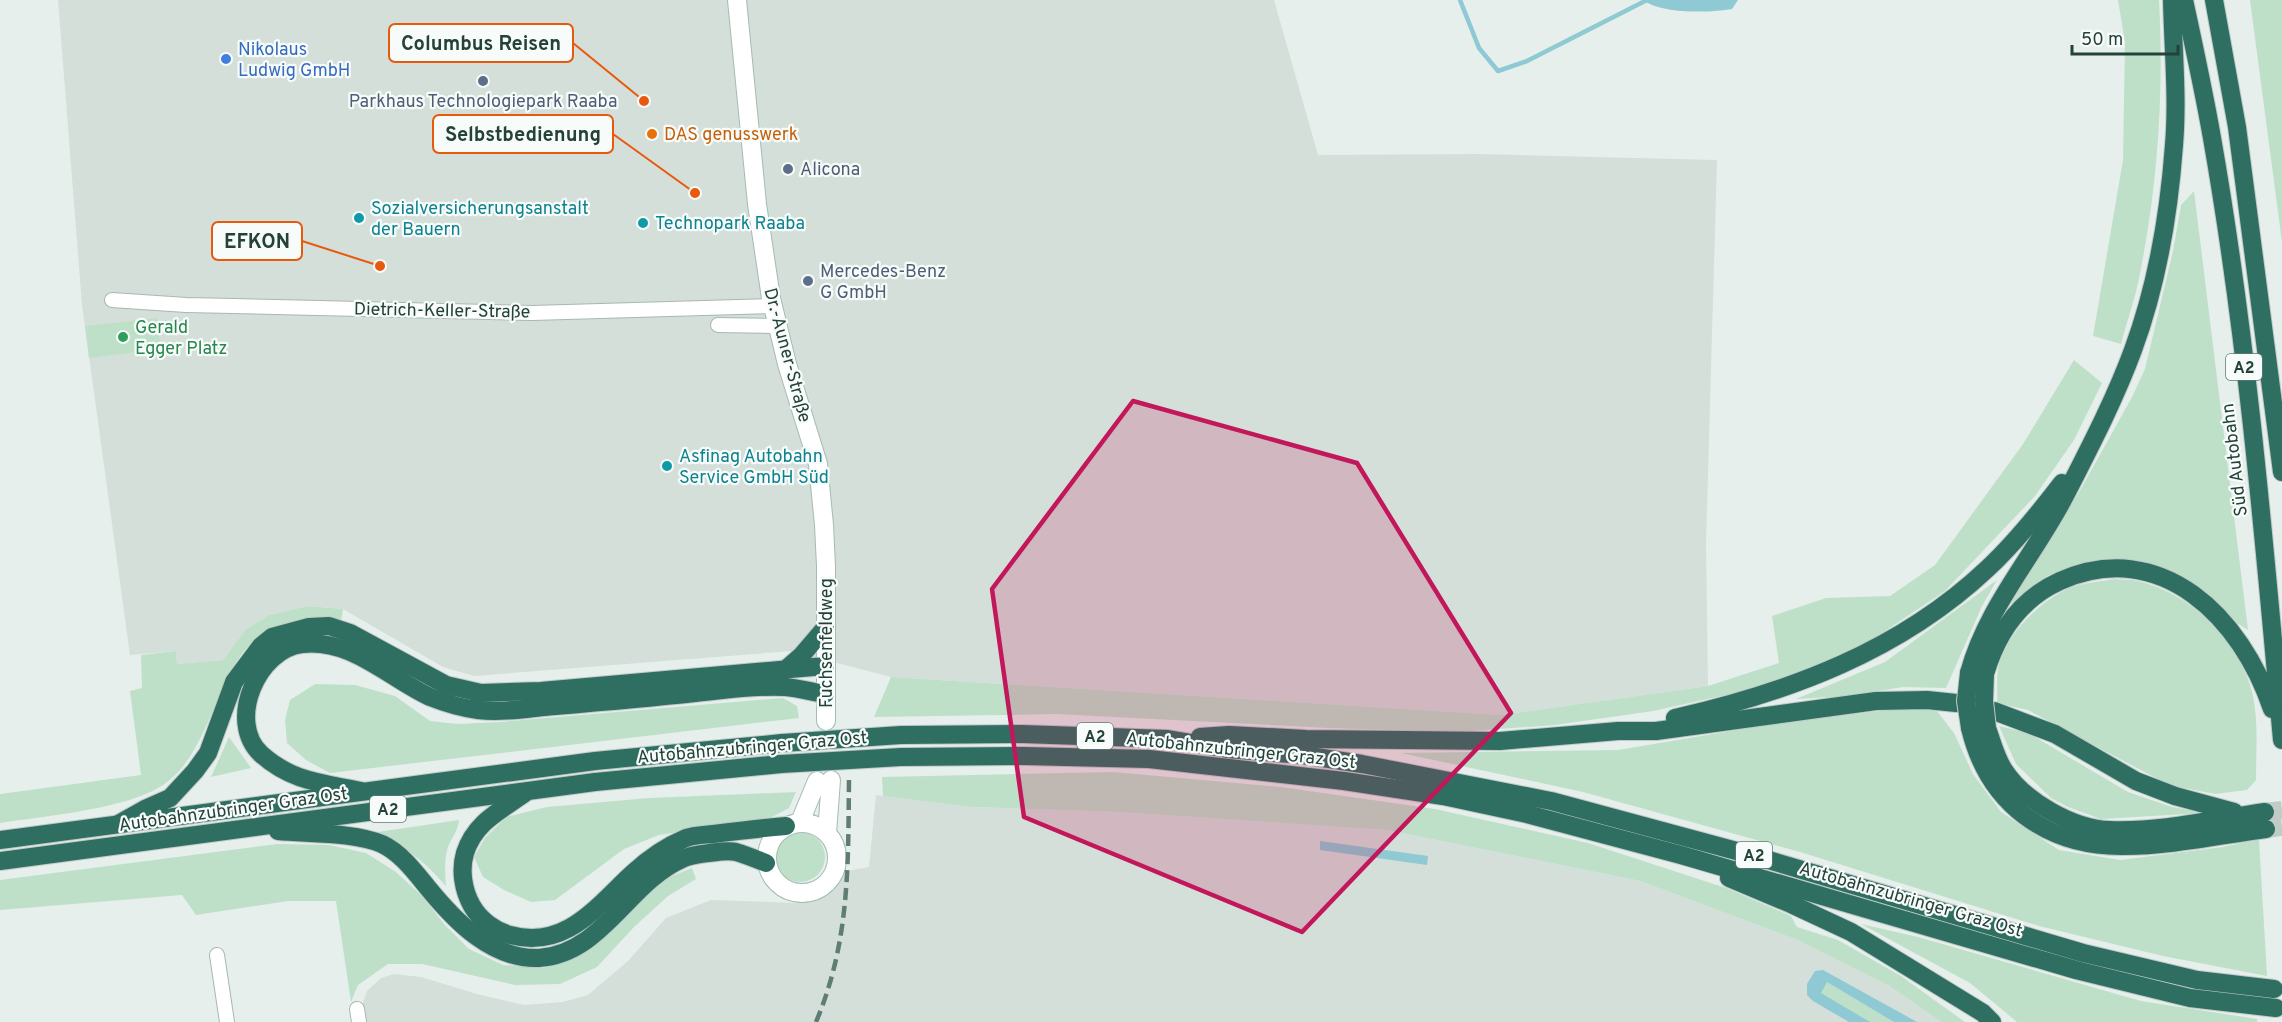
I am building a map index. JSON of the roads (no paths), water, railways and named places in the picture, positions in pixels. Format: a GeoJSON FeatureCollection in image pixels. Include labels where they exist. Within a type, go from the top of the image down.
{"type":"FeatureCollection","features":[{"type":"Feature","properties":{"kind":"highway"},"geometry":{"type":"LineString","coordinates":[[1977,673],[1977,647],[1990,618],[2065,496],[2109,407],[2133,349],[2158,258],[2169,191],[2174,144],[2175,89],[2172,0]]}},
{"type":"Feature","properties":{"kind":"highway","name":"Süd Autobahn"},"geometry":{"type":"LineString","coordinates":[[2184,0],[2212,138],[2236,299],[2265,550],[2282,739]]}},
{"type":"Feature","properties":{"kind":"highway","name":"A2"},"geometry":{"type":"LineString","coordinates":[[2214,0],[2237,127],[2282,472]]}},
{"type":"Feature","properties":{"kind":"highway"},"geometry":{"type":"LineString","coordinates":[[1618,731],[1729,706],[1788,687],[1866,653],[1922,622],[1988,569],[2085,454]]}},
{"type":"Feature","properties":{"kind":"highway"},"geometry":{"type":"LineString","coordinates":[[2247,815],[2109,830],[2078,824],[2054,813],[2025,793],[2005,771],[1978,728],[1966,701],[1977,673],[2005,628],[2027,602],[2040,592],[2086,572],[2136,570],[2168,580],[2184,589],[2200,600],[2227,625],[2257,670],[2282,739]]}},
{"type":"Feature","properties":{"kind":"highway"},"geometry":{"type":"LineString","coordinates":[[120,824],[170,798],[195,771],[207,753],[234,682],[261,646],[272,638],[309,627],[329,626],[350,633],[446,685],[481,693],[541,691],[825,666]]}},
{"type":"Feature","properties":{"kind":"highway"},"geometry":{"type":"LineString","coordinates":[[785,670],[801,656],[825,628]]}},
{"type":"Feature","properties":{"kind":"highway"},"geometry":{"type":"LineString","coordinates":[[361,791],[315,783],[288,773],[261,754],[252,743],[248,729],[250,692],[257,675],[278,653],[292,646],[304,644],[346,650],[429,696],[450,704],[480,710],[618,701],[762,687],[788,687],[825,694]]}},
{"type":"Feature","properties":{"kind":"highway"},"geometry":{"type":"LineString","coordinates":[[1168,739],[1229,735],[1306,739],[1500,741],[1618,731],[1656,731],[1876,701],[1927,700],[1956,703]]}},
{"type":"Feature","properties":{"kind":"highway"},"geometry":{"type":"LineString","coordinates":[[1978,728],[1982,764],[2002,795],[2027,818],[2057,834],[2091,843],[2137,846],[2266,821],[2206,806],[2136,781],[2055,734],[1994,711]]}},
{"type":"Feature","properties":{"kind":"highway","name":"Autobahnzubringer Graz Ost"},"geometry":{"type":"LineString","coordinates":[[0,840],[595,761],[782,743],[901,735],[1022,734],[1168,739],[1362,764],[1551,801],[1755,856],[2083,953],[2197,980],[2274,989]]}},
{"type":"Feature","properties":{"kind":"highway","name":"Autobahnzubringer Graz Ost"},"geometry":{"type":"LineString","coordinates":[[0,861],[529,790],[677,773],[901,757],[1024,756],[1149,759],[1344,781],[1443,796],[1527,814],[1681,855],[2076,970],[2190,998],[2276,1008]]}},
{"type":"Feature","properties":{"kind":"highway"},"geometry":{"type":"LineString","coordinates":[[529,790],[487,819],[477,829],[465,855],[462,874],[468,900],[476,913],[488,925],[504,934],[521,938],[539,939],[557,935],[571,928],[588,916],[646,862],[689,837],[793,824]]}},
{"type":"Feature","properties":{"kind":"highway"},"geometry":{"type":"LineString","coordinates":[[246,828],[358,837],[382,844],[403,859],[447,909],[481,941],[508,953],[536,958],[567,953],[582,943],[595,934],[639,890],[685,857],[734,852],[766,863]]}},
{"type":"Feature","properties":{"kind":"highway"},"geometry":{"type":"LineString","coordinates":[[1681,855],[1851,932],[1983,1013],[1992,1022]]}},
{"type":"Feature","properties":{"kind":"main road","name":"Dr.-Auner-Straße"},"geometry":{"type":"LineString","coordinates":[[737,0],[757,204],[773,306],[818,464],[826,566]]}},
{"type":"Feature","properties":{"kind":"main road","name":"Fuchsenfeldweg"},"geometry":{"type":"LineString","coordinates":[[826,566],[826,721]]}},
{"type":"Feature","properties":{"kind":"main road"},"geometry":{"type":"LineString","coordinates":[[793,824],[815,825],[827,833],[835,844],[837,854],[834,874],[823,887],[809,893],[796,894],[775,881],[766,863],[766,855],[772,839],[793,824],[824,781],[827,833]]}},
{"type":"Feature","properties":{"kind":"street","name":"Dietrich-Keller-Straße"},"geometry":{"type":"LineString","coordinates":[[112,300],[186,305],[532,313],[773,306]]}},
{"type":"Feature","properties":{"kind":"street"},"geometry":{"type":"LineString","coordinates":[[718,324],[777,326]]}},
{"type":"Feature","properties":{"kind":"street"},"geometry":{"type":"LineString","coordinates":[[217,955],[227,1022]]}},
{"type":"Feature","properties":{"kind":"water"},"geometry":{"type":"Polygon","coordinates":[[[1643,0],[1738,0],[1732,9],[1698,12],[1661,8],[1643,0]]]}},
{"type":"Feature","properties":{"kind":"water"},"geometry":{"type":"Polygon","coordinates":[[[1320,841],[1428,856],[1427,865],[1320,850],[1320,841]]]}},
{"type":"Feature","properties":{"kind":"water"},"geometry":{"type":"Polygon","coordinates":[[[1823,970],[1917,1022],[1894,1022],[1827,982],[1821,993],[1870,1022],[1849,1022],[1813,1001],[1807,995],[1807,984],[1815,971],[1823,970]]]}},
{"type":"Feature","properties":{"kind":"waterway"},"geometry":{"type":"LineString","coordinates":[[1460,0],[1479,48],[1498,71],[1527,61],[1647,0]]}},
{"type":"Feature","properties":{"kind":"tunnel"},"geometry":{"type":"LineString","coordinates":[[2265,812],[2282,810]]}},
{"type":"Feature","properties":{"kind":"tunnel"},"geometry":{"type":"LineString","coordinates":[[2266,829],[2282,827]]}},
{"type":"Feature","properties":{"kind":"railway"},"geometry":{"type":"LineString","coordinates":[[816,1022],[835,962],[845,903],[849,779]]}},
{"type":"Feature","properties":{"kind":"place","name":"Nikolaus Ludwig GmbH"},"geometry":{"type":"Point","coordinates":[226,59]}},
{"type":"Feature","properties":{"kind":"place","name":"Parkhaus Technologiepark Raaba"},"geometry":{"type":"Point","coordinates":[483,81]}},
{"type":"Feature","properties":{"kind":"place","name":"Columbus Reisen"},"geometry":{"type":"Point","coordinates":[644,101]}},
{"type":"Feature","properties":{"kind":"place","name":"DAS genusswerk"},"geometry":{"type":"Point","coordinates":[652,134]}},
{"type":"Feature","properties":{"kind":"place","name":"Alicona"},"geometry":{"type":"Point","coordinates":[788,169]}},
{"type":"Feature","properties":{"kind":"place","name":"Selbstbedienung"},"geometry":{"type":"Point","coordinates":[695,193]}},
{"type":"Feature","properties":{"kind":"place","name":"Sozialversicherungsanstalt der Bauern"},"geometry":{"type":"Point","coordinates":[359,218]}},
{"type":"Feature","properties":{"kind":"place","name":"Technopark Raaba"},"geometry":{"type":"Point","coordinates":[643,223]}},
{"type":"Feature","properties":{"kind":"place","name":"EFKON"},"geometry":{"type":"Point","coordinates":[380,266]}},
{"type":"Feature","properties":{"kind":"place","name":"Mercedes-Benz G GmbH"},"geometry":{"type":"Point","coordinates":[808,281]}},
{"type":"Feature","properties":{"kind":"place","name":"Gerald Egger Platz"},"geometry":{"type":"Point","coordinates":[123,337]}},
{"type":"Feature","properties":{"kind":"place","name":"Asfinag Autobahn Service GmbH Süd"},"geometry":{"type":"Point","coordinates":[667,466]}}]}
